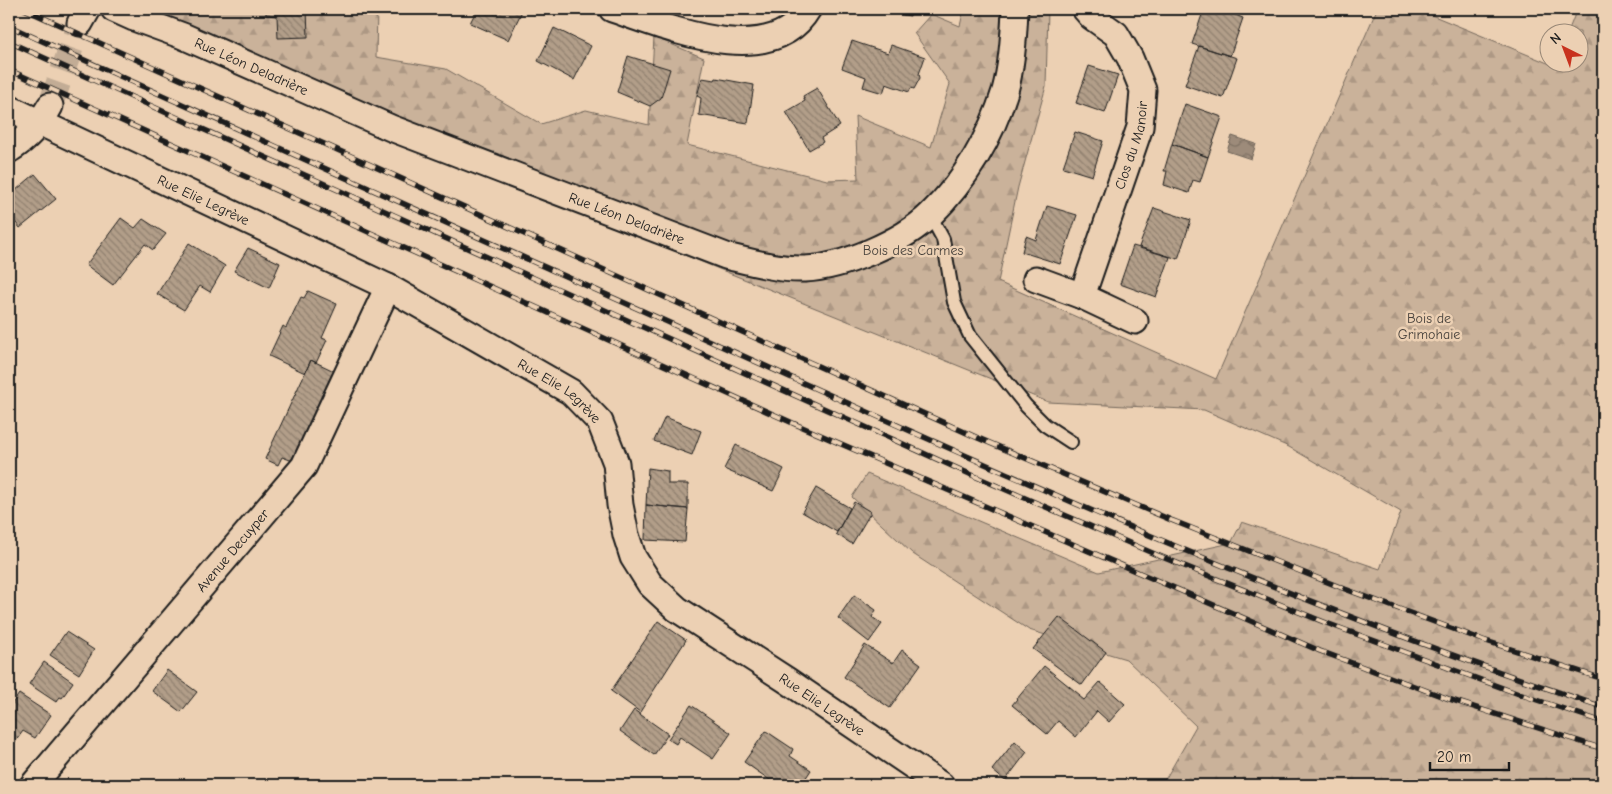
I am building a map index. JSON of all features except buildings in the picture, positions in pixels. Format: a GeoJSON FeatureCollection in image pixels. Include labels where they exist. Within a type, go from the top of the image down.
{"type":"FeatureCollection","features":[{"type":"Feature","properties":{"kind":"street","name":"Rue Léon Deladrière"},"geometry":{"type":"LineString","coordinates":[[114,9],[183,36],[391,128],[726,256],[765,265],[804,269],[846,262],[890,243],[930,215],[960,183],[988,136],[1005,91],[1014,38],[1015,9]]}},
{"type":"Feature","properties":{"kind":"street"},"geometry":{"type":"LineString","coordinates":[[612,9],[696,35],[746,42],[762,41],[786,32],[798,23],[808,9]]}},
{"type":"Feature","properties":{"kind":"street","name":"Clos du Manoir"},"geometry":{"type":"LineString","coordinates":[[1082,296],[1140,127],[1143,90],[1130,58],[1116,34],[1092,17],[1085,9]]}},
{"type":"Feature","properties":{"kind":"street","name":"Rue Elie Legrève"},"geometry":{"type":"LineString","coordinates":[[9,108],[45,114],[73,139],[388,287],[571,392],[600,422],[616,463],[620,505],[626,535],[633,557],[650,584],[677,609],[788,681],[941,785]]}},
{"type":"Feature","properties":{"kind":"street"},"geometry":{"type":"LineString","coordinates":[[9,150],[21,143],[45,114]]}},
{"type":"Feature","properties":{"kind":"street"},"geometry":{"type":"LineString","coordinates":[[1036,279],[1082,296],[1135,321]]}},
{"type":"Feature","properties":{"kind":"street","name":"Avenue Decuyper"},"geometry":{"type":"LineString","coordinates":[[33,785],[304,466],[388,287]]}},
{"type":"Feature","properties":{"kind":"lane"},"geometry":{"type":"LineString","coordinates":[[930,215],[943,239],[954,302],[970,336],[1026,406],[1045,425],[1071,442]]}},
{"type":"Feature","properties":{"kind":"green space","name":"Bois de Grimohaie"},"geometry":{"type":"Polygon","coordinates":[[[93,9],[377,9],[376,57],[446,69],[541,124],[586,110],[649,125],[654,37],[704,58],[687,145],[827,180],[858,179],[855,116],[931,147],[950,84],[914,33],[931,14],[960,26],[964,9],[1048,9],[1046,86],[1018,187],[998,282],[1216,379],[1377,9],[1417,9],[1540,60],[1540,72],[1590,72],[1590,22],[1572,22],[1577,9],[1603,9],[1603,785],[1226,785],[1219,781],[1212,785],[1162,785],[1196,726],[1126,659],[1029,630],[913,554],[852,497],[867,474],[1099,572],[1231,543],[1242,522],[1380,569],[1401,512],[1289,447],[1204,410],[1048,402],[625,231],[93,9]]]}},
{"type":"Feature","properties":{"kind":"water"},"geometry":{"type":"Polygon","coordinates":[[[1232,136],[1256,144],[1251,159],[1227,151],[1232,136]]]}},
{"type":"Feature","properties":{"kind":"tunnel"},"geometry":{"type":"LineString","coordinates":[[50,106],[80,23]]}},
{"type":"Feature","properties":{"kind":"railway"},"geometry":{"type":"LineString","coordinates":[[24,9],[978,438],[1171,520],[1345,589],[1483,640],[1603,679]]}},
{"type":"Feature","properties":{"kind":"railway"},"geometry":{"type":"LineString","coordinates":[[9,26],[977,461],[1287,592],[1497,671],[1603,707]]}},
{"type":"Feature","properties":{"kind":"railway"},"geometry":{"type":"LineString","coordinates":[[9,42],[972,475],[1157,555],[1329,624],[1519,694],[1603,722]]}},
{"type":"Feature","properties":{"kind":"railway"},"geometry":{"type":"LineString","coordinates":[[9,70],[795,424],[1320,651],[1449,699],[1603,749]]}},
{"type":"Feature","properties":{"kind":"park label","name":"Bois des Carmes"},"geometry":{"type":"Point","coordinates":[913,250]}}]}
